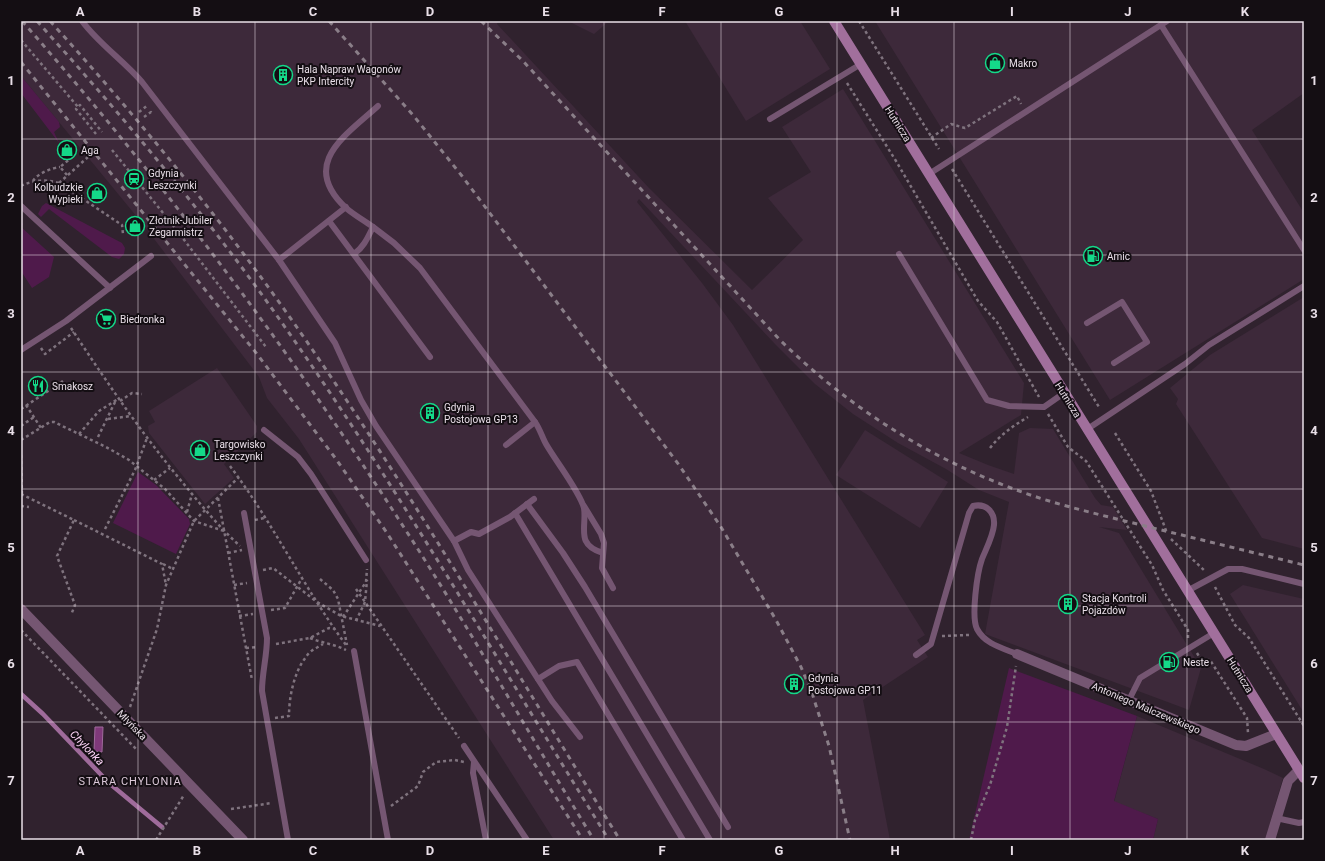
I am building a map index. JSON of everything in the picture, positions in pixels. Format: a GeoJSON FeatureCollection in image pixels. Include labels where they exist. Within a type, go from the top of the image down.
{"type":"FeatureCollection","features":[{"type":"Feature","properties":{"kind":"main road","name":"Hutnicza"},"geometry":{"type":"LineString","coordinates":[[834,21],[930,174],[1086,430],[1302,774]]}},
{"type":"Feature","properties":{"kind":"street","name":"Młyńska"},"geometry":{"type":"LineString","coordinates":[[21,609],[243,840]]}},
{"type":"Feature","properties":{"kind":"street","name":"Antoniego Malczewskiego"},"geometry":{"type":"LineString","coordinates":[[1018,654],[1228,743],[1246,746],[1276,734]]}},
{"type":"Feature","properties":{"kind":"street"},"geometry":{"type":"LineString","coordinates":[[1270,840],[1288,781],[1302,774]]}},
{"type":"Feature","properties":{"kind":"lane"},"geometry":{"type":"LineString","coordinates":[[82,21],[95,36],[119,57],[142,82],[279,260],[335,343],[368,414],[454,541],[468,570],[552,701],[580,737]]}},
{"type":"Feature","properties":{"kind":"lane"},"geometry":{"type":"LineString","coordinates":[[930,174],[1167,21]]}},
{"type":"Feature","properties":{"kind":"lane"},"geometry":{"type":"LineString","coordinates":[[1161,25],[1304,250]]}},
{"type":"Feature","properties":{"kind":"lane"},"geometry":{"type":"LineString","coordinates":[[770,119],[861,64]]}},
{"type":"Feature","properties":{"kind":"lane"},"geometry":{"type":"LineString","coordinates":[[378,106],[339,143],[327,159],[325,167],[326,180],[346,208],[394,243],[420,268],[535,422],[545,444],[601,534],[604,543],[602,568],[612,588]]}},
{"type":"Feature","properties":{"kind":"lane"},"geometry":{"type":"LineString","coordinates":[[21,206],[110,288]]}},
{"type":"Feature","properties":{"kind":"lane"},"geometry":{"type":"LineString","coordinates":[[279,260],[346,208]]}},
{"type":"Feature","properties":{"kind":"lane"},"geometry":{"type":"LineString","coordinates":[[329,221],[430,357]]}},
{"type":"Feature","properties":{"kind":"lane"},"geometry":{"type":"LineString","coordinates":[[354,254],[360,250],[374,227]]}},
{"type":"Feature","properties":{"kind":"lane"},"geometry":{"type":"LineString","coordinates":[[899,254],[987,400],[1009,406],[1044,407],[1064,393]]}},
{"type":"Feature","properties":{"kind":"lane"},"geometry":{"type":"LineString","coordinates":[[21,350],[66,321],[151,256]]}},
{"type":"Feature","properties":{"kind":"lane"},"geometry":{"type":"LineString","coordinates":[[1086,430],[1185,364],[1209,345],[1304,286]]}},
{"type":"Feature","properties":{"kind":"lane"},"geometry":{"type":"LineString","coordinates":[[1088,323],[1122,302],[1147,342],[1114,363]]}},
{"type":"Feature","properties":{"kind":"lane"},"geometry":{"type":"LineString","coordinates":[[506,445],[535,422]]}},
{"type":"Feature","properties":{"kind":"lane"},"geometry":{"type":"LineString","coordinates":[[264,430],[298,457],[311,474],[366,560]]}},
{"type":"Feature","properties":{"kind":"lane"},"geometry":{"type":"LineString","coordinates":[[454,541],[471,532],[478,534],[515,513],[534,499]]}},
{"type":"Feature","properties":{"kind":"lane"},"geometry":{"type":"LineString","coordinates":[[581,501],[584,514],[584,536],[594,549],[603,553]]}},
{"type":"Feature","properties":{"kind":"lane"},"geometry":{"type":"LineString","coordinates":[[527,504],[563,553],[585,587],[728,827]]}},
{"type":"Feature","properties":{"kind":"lane"},"geometry":{"type":"LineString","coordinates":[[916,655],[928,647],[934,636],[969,513],[973,506],[977,505],[989,510],[992,514],[994,523],[981,562],[974,611],[975,622],[982,636],[994,645],[1018,654]]}},
{"type":"Feature","properties":{"kind":"lane"},"geometry":{"type":"LineString","coordinates":[[244,513],[267,638],[267,652],[262,677],[262,691],[288,840]]}},
{"type":"Feature","properties":{"kind":"lane"},"geometry":{"type":"LineString","coordinates":[[515,513],[710,840]]}},
{"type":"Feature","properties":{"kind":"lane"},"geometry":{"type":"LineString","coordinates":[[1187,591],[1210,577],[1228,569],[1242,569],[1304,584]]}},
{"type":"Feature","properties":{"kind":"lane"},"geometry":{"type":"LineString","coordinates":[[1129,700],[1140,678],[1214,633]]}},
{"type":"Feature","properties":{"kind":"lane"},"geometry":{"type":"LineString","coordinates":[[351,651],[384,813],[388,840]]}},
{"type":"Feature","properties":{"kind":"lane"},"geometry":{"type":"LineString","coordinates":[[538,679],[559,666],[577,662],[683,840]]}},
{"type":"Feature","properties":{"kind":"lane"},"geometry":{"type":"LineString","coordinates":[[464,746],[473,764],[528,840]]}},
{"type":"Feature","properties":{"kind":"lane"},"geometry":{"type":"LineString","coordinates":[[473,764],[486,840]]}},
{"type":"Feature","properties":{"kind":"lane"},"geometry":{"type":"LineString","coordinates":[[1276,818],[1299,823],[1304,822]]}},
{"type":"Feature","properties":{"kind":"path"},"geometry":{"type":"LineString","coordinates":[[858,21],[939,149]]}},
{"type":"Feature","properties":{"kind":"path"},"geometry":{"type":"LineString","coordinates":[[21,40],[78,107],[80,106],[102,132]]}},
{"type":"Feature","properties":{"kind":"path"},"geometry":{"type":"LineString","coordinates":[[842,76],[896,161],[978,301],[997,322],[1068,447],[1086,461],[1152,565],[1163,590],[1188,630],[1187,638],[1200,658],[1210,660],[1247,718],[1248,734],[1254,743]]}},
{"type":"Feature","properties":{"kind":"path"},"geometry":{"type":"LineString","coordinates":[[931,138],[951,124],[965,128],[1017,96],[1026,111]]}},
{"type":"Feature","properties":{"kind":"path"},"geometry":{"type":"LineString","coordinates":[[78,107],[76,109],[96,134]]}},
{"type":"Feature","properties":{"kind":"path"},"geometry":{"type":"LineString","coordinates":[[139,112],[145,107]]}},
{"type":"Feature","properties":{"kind":"path"},"geometry":{"type":"LineString","coordinates":[[144,117],[151,112],[155,118]]}},
{"type":"Feature","properties":{"kind":"path"},"geometry":{"type":"LineString","coordinates":[[112,150],[172,224],[266,347]]}},
{"type":"Feature","properties":{"kind":"path"},"geometry":{"type":"LineString","coordinates":[[33,181],[36,177],[54,168],[60,167],[75,155]]}},
{"type":"Feature","properties":{"kind":"path"},"geometry":{"type":"LineString","coordinates":[[59,183],[88,157]]}},
{"type":"Feature","properties":{"kind":"path"},"geometry":{"type":"LineString","coordinates":[[950,166],[1099,407]]}},
{"type":"Feature","properties":{"kind":"path"},"geometry":{"type":"LineString","coordinates":[[60,167],[67,175]]}},
{"type":"Feature","properties":{"kind":"path"},"geometry":{"type":"LineString","coordinates":[[21,186],[33,181],[44,180],[59,183],[122,225],[123,234]]}},
{"type":"Feature","properties":{"kind":"path"},"geometry":{"type":"LineString","coordinates":[[66,321],[118,400],[170,468],[224,532],[244,549]]}},
{"type":"Feature","properties":{"kind":"path"},"geometry":{"type":"LineString","coordinates":[[45,354],[74,332]]}},
{"type":"Feature","properties":{"kind":"path"},"geometry":{"type":"LineString","coordinates":[[21,409],[63,382]]}},
{"type":"Feature","properties":{"kind":"path"},"geometry":{"type":"LineString","coordinates":[[79,434],[99,411],[132,393],[142,394]]}},
{"type":"Feature","properties":{"kind":"path"},"geometry":{"type":"LineString","coordinates":[[98,437],[118,400]]}},
{"type":"Feature","properties":{"kind":"path"},"geometry":{"type":"LineString","coordinates":[[26,405],[41,428]]}},
{"type":"Feature","properties":{"kind":"path"},"geometry":{"type":"LineString","coordinates":[[990,448],[998,438],[1009,429],[1044,407]]}},
{"type":"Feature","properties":{"kind":"path"},"geometry":{"type":"LineString","coordinates":[[107,419],[131,416]]}},
{"type":"Feature","properties":{"kind":"path"},"geometry":{"type":"LineString","coordinates":[[21,426],[34,417]]}},
{"type":"Feature","properties":{"kind":"path"},"geometry":{"type":"LineString","coordinates":[[21,440],[50,422],[54,422],[106,447],[136,466],[165,489],[194,521],[224,532]]}},
{"type":"Feature","properties":{"kind":"path"},"geometry":{"type":"LineString","coordinates":[[1115,433],[1151,491],[1170,538],[1210,577],[1235,625],[1249,638],[1304,726]]}},
{"type":"Feature","properties":{"kind":"path"},"geometry":{"type":"LineString","coordinates":[[105,529],[136,466],[147,438]]}},
{"type":"Feature","properties":{"kind":"path"},"geometry":{"type":"LineString","coordinates":[[21,456],[22,494],[173,569]]}},
{"type":"Feature","properties":{"kind":"path"},"geometry":{"type":"LineString","coordinates":[[230,466],[303,577],[328,622],[351,651]]}},
{"type":"Feature","properties":{"kind":"path"},"geometry":{"type":"LineString","coordinates":[[154,480],[170,468]]}},
{"type":"Feature","properties":{"kind":"path"},"geometry":{"type":"LineString","coordinates":[[126,707],[129,710],[157,629],[166,585],[194,521],[239,478]]}},
{"type":"Feature","properties":{"kind":"path"},"geometry":{"type":"LineString","coordinates":[[187,513],[192,494]]}},
{"type":"Feature","properties":{"kind":"path"},"geometry":{"type":"LineString","coordinates":[[218,497],[252,684]]}},
{"type":"Feature","properties":{"kind":"path"},"geometry":{"type":"LineString","coordinates":[[21,506],[29,507]]}},
{"type":"Feature","properties":{"kind":"path"},"geometry":{"type":"LineString","coordinates":[[71,615],[74,605],[57,556],[74,520]]}},
{"type":"Feature","properties":{"kind":"path"},"geometry":{"type":"LineString","coordinates":[[356,621],[365,602],[367,591],[368,577],[366,560]]}},
{"type":"Feature","properties":{"kind":"path"},"geometry":{"type":"LineString","coordinates":[[162,564],[166,585]]}},
{"type":"Feature","properties":{"kind":"path"},"geometry":{"type":"LineString","coordinates":[[255,571],[273,568],[317,602],[342,617],[380,626]]}},
{"type":"Feature","properties":{"kind":"path"},"geometry":{"type":"LineString","coordinates":[[239,616],[285,608],[303,577]]}},
{"type":"Feature","properties":{"kind":"path"},"geometry":{"type":"LineString","coordinates":[[342,617],[360,594],[368,577]]}},
{"type":"Feature","properties":{"kind":"path"},"geometry":{"type":"LineString","coordinates":[[320,579],[333,590],[338,599],[347,647]]}},
{"type":"Feature","properties":{"kind":"path"},"geometry":{"type":"LineString","coordinates":[[356,588],[380,626],[464,746]]}},
{"type":"Feature","properties":{"kind":"path"},"geometry":{"type":"LineString","coordinates":[[328,622],[329,628]]}},
{"type":"Feature","properties":{"kind":"path"},"geometry":{"type":"LineString","coordinates":[[334,629],[329,628],[310,638],[323,644],[339,646],[351,651]]}},
{"type":"Feature","properties":{"kind":"path"},"geometry":{"type":"LineString","coordinates":[[21,630],[47,659],[141,753]]}},
{"type":"Feature","properties":{"kind":"path"},"geometry":{"type":"LineString","coordinates":[[934,636],[982,636]]}},
{"type":"Feature","properties":{"kind":"path"},"geometry":{"type":"LineString","coordinates":[[266,719],[289,716],[289,703],[298,670],[311,651],[323,644]]}},
{"type":"Feature","properties":{"kind":"path"},"geometry":{"type":"LineString","coordinates":[[970,840],[975,820],[990,785],[1007,727],[1018,654]]}},
{"type":"Feature","properties":{"kind":"path"},"geometry":{"type":"LineString","coordinates":[[384,813],[418,786],[423,772],[436,762],[455,760],[473,764]]}},
{"type":"Feature","properties":{"kind":"path"},"geometry":{"type":"LineString","coordinates":[[156,840],[184,795],[179,790]]}},
{"type":"Feature","properties":{"kind":"path"},"geometry":{"type":"LineString","coordinates":[[231,809],[274,802],[275,810]]}},
{"type":"Feature","properties":{"kind":"shaded area"},"geometry":{"type":"Polygon","coordinates":[[[21,21],[498,21],[497,24],[649,188],[752,290],[803,240],[768,198],[811,172],[782,127],[843,89],[1024,383],[1021,415],[959,453],[1014,474],[1019,433],[1030,428],[1053,429],[1095,498],[1101,505],[1113,507],[1127,530],[1099,527],[1119,533],[1201,668],[1189,710],[985,634],[1009,502],[979,490],[946,469],[898,443],[853,414],[815,384],[775,344],[639,199],[637,202],[702,283],[733,325],[925,635],[917,640],[928,657],[863,700],[890,840],[554,840],[299,439],[267,398],[259,377],[142,223],[21,76],[21,21]]]}},
{"type":"Feature","properties":{"kind":"shaded area"},"geometry":{"type":"Polygon","coordinates":[[[568,21],[609,21],[594,34],[568,21]]]}},
{"type":"Feature","properties":{"kind":"shaded area"},"geometry":{"type":"Polygon","coordinates":[[[685,21],[800,21],[830,69],[746,121],[685,21]]]}},
{"type":"Feature","properties":{"kind":"shaded area"},"geometry":{"type":"Polygon","coordinates":[[[875,21],[1304,21],[1304,93],[1252,130],[1304,213],[1304,279],[1110,400],[875,21]]]}},
{"type":"Feature","properties":{"kind":"shaded area"},"geometry":{"type":"Polygon","coordinates":[[[21,76],[59,122],[60,127],[54,132],[59,143],[21,93],[21,76]]]}},
{"type":"Feature","properties":{"kind":"shaded area"},"geometry":{"type":"Polygon","coordinates":[[[46,203],[122,243],[125,248],[124,254],[119,259],[112,257],[49,209],[41,217],[38,214],[42,206],[46,203]]]}},
{"type":"Feature","properties":{"kind":"shaded area"},"geometry":{"type":"Polygon","coordinates":[[[21,227],[54,257],[49,277],[32,288],[21,271],[21,227]]]}},
{"type":"Feature","properties":{"kind":"shaded area"},"geometry":{"type":"Polygon","coordinates":[[[1304,297],[1304,549],[1262,538],[1176,404],[1178,399],[1170,388],[1210,355],[1304,297]]]}},
{"type":"Feature","properties":{"kind":"shaded area","name":"Targowisko Leszczynki"},"geometry":{"type":"Polygon","coordinates":[[[217,368],[257,426],[257,432],[224,464],[234,478],[205,504],[149,433],[148,426],[155,422],[149,411],[217,368]]]}},
{"type":"Feature","properties":{"kind":"shaded area"},"geometry":{"type":"Polygon","coordinates":[[[865,430],[948,482],[920,528],[836,475],[865,430]]]}},
{"type":"Feature","properties":{"kind":"shaded area"},"geometry":{"type":"Polygon","coordinates":[[[138,472],[156,485],[189,519],[190,524],[176,554],[113,523],[138,472]]]}},
{"type":"Feature","properties":{"kind":"shaded area"},"geometry":{"type":"Polygon","coordinates":[[[1243,585],[1304,599],[1304,713],[1230,594],[1243,585]]]}},
{"type":"Feature","properties":{"kind":"shaded area"},"geometry":{"type":"Polygon","coordinates":[[[1009,668],[1137,716],[1114,801],[1158,819],[1153,840],[969,840],[1009,668]]]}},
{"type":"Feature","properties":{"kind":"shaded area"},"geometry":{"type":"Polygon","coordinates":[[[1137,716],[1283,778],[1265,840],[1153,840],[1158,819],[1114,802],[1137,716]]]}},
{"type":"Feature","properties":{"kind":"shaded area"},"geometry":{"type":"Polygon","coordinates":[[[95,727],[103,727],[102,752],[94,751],[95,727]]]}},
{"type":"Feature","properties":{"kind":"waterway","name":"Chylonka"},"geometry":{"type":"LineString","coordinates":[[21,694],[43,714],[109,783],[162,827]]}},
{"type":"Feature","properties":{"kind":"railway"},"geometry":{"type":"LineString","coordinates":[[22,21],[125,142],[174,204],[269,330],[315,395],[360,460],[428,565],[594,840]]}},
{"type":"Feature","properties":{"kind":"railway"},"geometry":{"type":"LineString","coordinates":[[37,21],[103,96],[198,210],[287,330],[371,455],[609,840]]}},
{"type":"Feature","properties":{"kind":"railway"},"geometry":{"type":"LineString","coordinates":[[50,21],[147,132],[178,170],[268,286],[296,326],[381,452],[620,840]]}},
{"type":"Feature","properties":{"kind":"railway"},"geometry":{"type":"LineString","coordinates":[[329,21],[413,115],[462,176],[679,465],[721,527],[776,620],[801,667],[812,693],[829,746],[850,840]]}},
{"type":"Feature","properties":{"kind":"railway"},"geometry":{"type":"LineString","coordinates":[[481,21],[523,61],[779,339],[830,384],[885,424],[943,458],[974,473],[1040,498],[1092,513],[1304,565]]}},
{"type":"Feature","properties":{"kind":"railway"},"geometry":{"type":"LineString","coordinates":[[21,62],[257,354],[336,459],[387,533],[583,840]]}},
{"type":"Feature","properties":{"kind":"place","name":"Makro"},"geometry":{"type":"Point","coordinates":[995,63]}},
{"type":"Feature","properties":{"kind":"place","name":"Hala Napraw Wagonów PKP Intercity"},"geometry":{"type":"Point","coordinates":[283,75]}},
{"type":"Feature","properties":{"kind":"place","name":"Aga"},"geometry":{"type":"Point","coordinates":[67,150]}},
{"type":"Feature","properties":{"kind":"place","name":"Gdynia Leszczynki"},"geometry":{"type":"Point","coordinates":[134,179]}},
{"type":"Feature","properties":{"kind":"place","name":"Kolbudzkie Wypieki"},"geometry":{"type":"Point","coordinates":[97,193]}},
{"type":"Feature","properties":{"kind":"place","name":"Złotnik-Jubiler Zegarmistrz"},"geometry":{"type":"Point","coordinates":[135,226]}},
{"type":"Feature","properties":{"kind":"place","name":"Amic"},"geometry":{"type":"Point","coordinates":[1093,256]}},
{"type":"Feature","properties":{"kind":"place","name":"Biedronka"},"geometry":{"type":"Point","coordinates":[106,319]}},
{"type":"Feature","properties":{"kind":"place","name":"Smakosz"},"geometry":{"type":"Point","coordinates":[38,386]}},
{"type":"Feature","properties":{"kind":"place","name":"Gdynia Postojowa GP13"},"geometry":{"type":"Point","coordinates":[430,413]}},
{"type":"Feature","properties":{"kind":"place","name":"Targowisko Leszczynki"},"geometry":{"type":"Point","coordinates":[200,450]}},
{"type":"Feature","properties":{"kind":"place","name":"Stacja Kontroli Pojazdów"},"geometry":{"type":"Point","coordinates":[1068,604]}},
{"type":"Feature","properties":{"kind":"place","name":"Neste"},"geometry":{"type":"Point","coordinates":[1169,662]}},
{"type":"Feature","properties":{"kind":"place","name":"Gdynia Postojowa GP11"},"geometry":{"type":"Point","coordinates":[794,684]}},
{"type":"Feature","properties":{"kind":"district","name":"STARA CHYLONIA"},"geometry":{"type":"Point","coordinates":[130,781]}}]}
